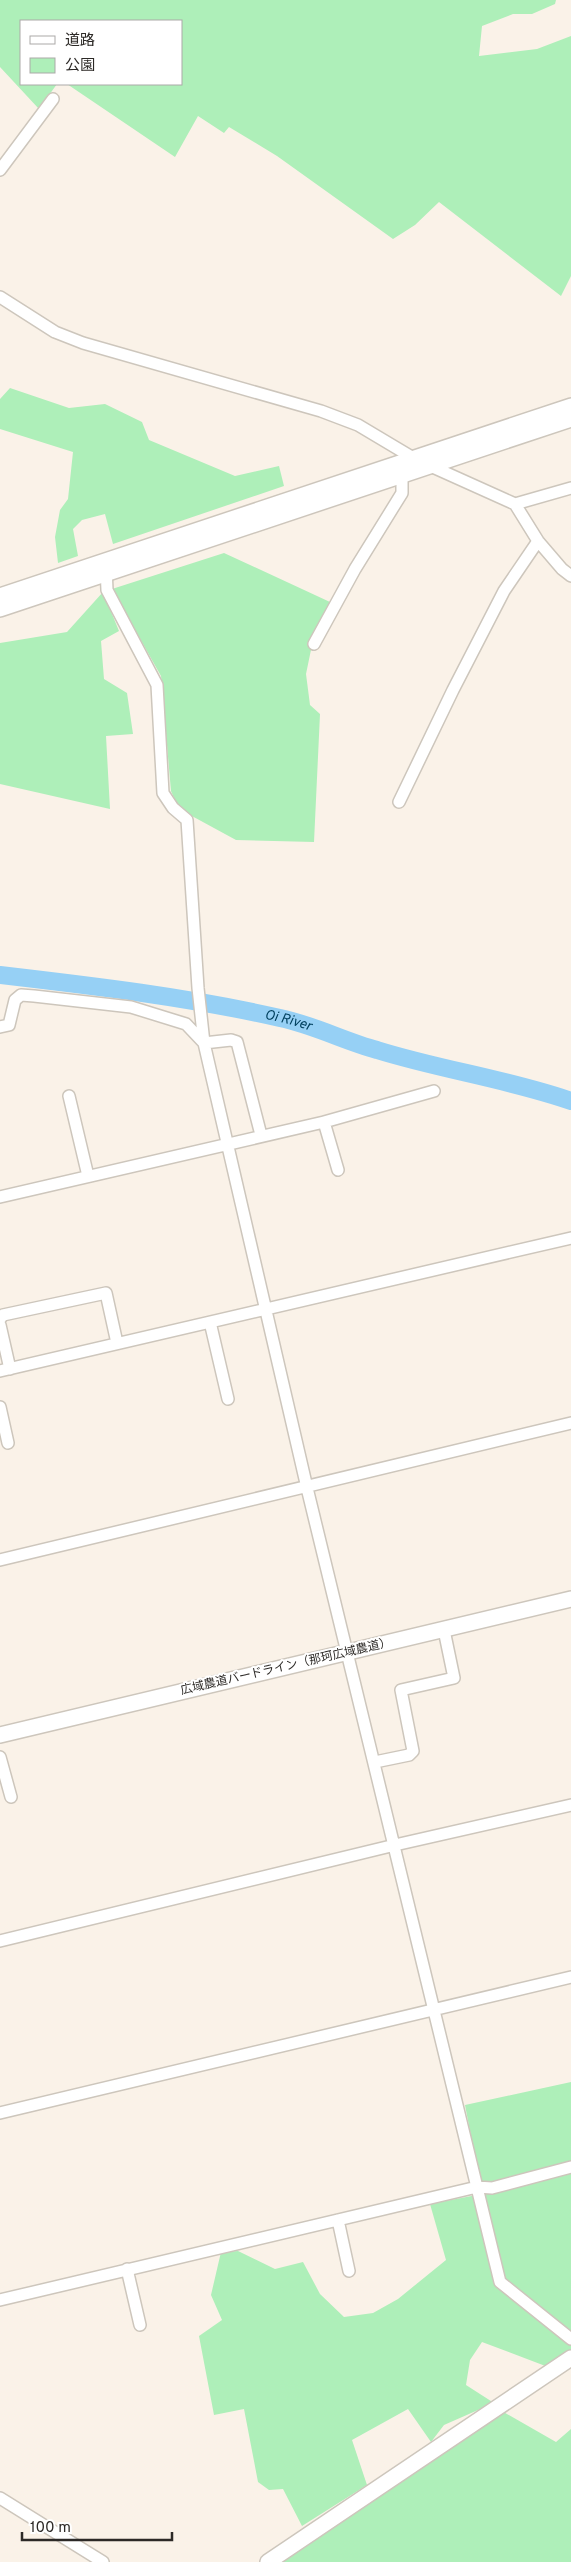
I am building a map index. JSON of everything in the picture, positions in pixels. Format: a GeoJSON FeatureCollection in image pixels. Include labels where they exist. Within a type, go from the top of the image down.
{"type":"FeatureCollection","features":[{"type":"Feature","properties":{"kind":"street"},"geometry":{"type":"LineString","coordinates":[[0,170],[53,100]]}},
{"type":"Feature","properties":{"kind":"street"},"geometry":{"type":"LineString","coordinates":[[0,297],[55,332],[83,343],[321,411],[358,425],[415,459],[515,504],[538,541],[562,569],[571,576]]}},
{"type":"Feature","properties":{"kind":"street"},"geometry":{"type":"LineString","coordinates":[[0,609],[106,567],[571,406]]}},
{"type":"Feature","properties":{"kind":"street"},"geometry":{"type":"LineString","coordinates":[[0,596],[106,567],[402,476],[571,419]]}},
{"type":"Feature","properties":{"kind":"street"},"geometry":{"type":"LineString","coordinates":[[314,644],[355,569],[402,493],[402,476]]}},
{"type":"Feature","properties":{"kind":"street"},"geometry":{"type":"LineString","coordinates":[[515,504],[571,488]]}},
{"type":"Feature","properties":{"kind":"street"},"geometry":{"type":"LineString","coordinates":[[399,802],[452,690],[504,591],[538,541]]}},
{"type":"Feature","properties":{"kind":"street"},"geometry":{"type":"LineString","coordinates":[[106,567],[106,590],[157,685],[164,793],[172,808],[187,820],[200,1016],[204,1043],[265,1309],[500,2282],[571,2339]]}},
{"type":"Feature","properties":{"kind":"street"},"geometry":{"type":"LineString","coordinates":[[0,1027],[9,1025],[15,1000],[21,995],[34,996],[131,1007],[186,1024],[204,1043]]}},
{"type":"Feature","properties":{"kind":"street"},"geometry":{"type":"LineString","coordinates":[[204,1043],[230,1040],[238,1042],[261,1135]]}},
{"type":"Feature","properties":{"kind":"street"},"geometry":{"type":"LineString","coordinates":[[0,1197],[261,1135],[324,1122],[434,1091]]}},
{"type":"Feature","properties":{"kind":"street"},"geometry":{"type":"LineString","coordinates":[[69,1096],[88,1176]]}},
{"type":"Feature","properties":{"kind":"street"},"geometry":{"type":"LineString","coordinates":[[324,1122],[338,1170]]}},
{"type":"Feature","properties":{"kind":"street"},"geometry":{"type":"LineString","coordinates":[[0,1325],[5,1370],[571,1238]]}},
{"type":"Feature","properties":{"kind":"street"},"geometry":{"type":"LineString","coordinates":[[0,1319],[3,1315],[106,1293],[117,1343]]}},
{"type":"Feature","properties":{"kind":"street"},"geometry":{"type":"LineString","coordinates":[[210,1322],[228,1400]]}},
{"type":"Feature","properties":{"kind":"street"},"geometry":{"type":"LineString","coordinates":[[0,1407],[8,1443]]}},
{"type":"Feature","properties":{"kind":"street"},"geometry":{"type":"LineString","coordinates":[[0,1560],[308,1488],[571,1423]]}},
{"type":"Feature","properties":{"kind":"street","name":"広域農道バードライン（那珂広域農道）"},"geometry":{"type":"LineString","coordinates":[[0,1735],[571,1599]]}},
{"type":"Feature","properties":{"kind":"street"},"geometry":{"type":"LineString","coordinates":[[375,1762],[409,1755],[413,1751],[401,1690],[454,1678],[444,1630]]}},
{"type":"Feature","properties":{"kind":"street"},"geometry":{"type":"LineString","coordinates":[[0,1757],[11,1797]]}},
{"type":"Feature","properties":{"kind":"street"},"geometry":{"type":"LineString","coordinates":[[0,1941],[395,1845],[571,1805]]}},
{"type":"Feature","properties":{"kind":"street"},"geometry":{"type":"LineString","coordinates":[[0,2113],[571,1977]]}},
{"type":"Feature","properties":{"kind":"street"},"geometry":{"type":"LineString","coordinates":[[0,2300],[478,2187],[492,2188],[571,2167]]}},
{"type":"Feature","properties":{"kind":"street"},"geometry":{"type":"LineString","coordinates":[[338,2220],[348,2271]]}},
{"type":"Feature","properties":{"kind":"street"},"geometry":{"type":"LineString","coordinates":[[127,2269],[140,2325]]}},
{"type":"Feature","properties":{"kind":"street"},"geometry":{"type":"LineString","coordinates":[[268,2562],[571,2358]]}},
{"type":"Feature","properties":{"kind":"street"},"geometry":{"type":"LineString","coordinates":[[1,2502],[103,2562]]}},
{"type":"Feature","properties":{"kind":"green space"},"geometry":{"type":"Polygon","coordinates":[[[0,0],[556,0],[555,4],[532,14],[513,14],[482,26],[479,56],[537,49],[571,36],[571,276],[561,296],[439,202],[415,225],[393,239],[277,156],[229,127],[224,133],[198,116],[175,157],[68,85],[182,85],[182,20],[20,20],[20,85],[56,85],[39,109],[0,67],[0,0]]]}},
{"type":"Feature","properties":{"kind":"green space"},"geometry":{"type":"Polygon","coordinates":[[[10,388],[69,408],[105,404],[142,422],[149,440],[235,476],[279,466],[284,486],[113,544],[105,514],[82,520],[73,529],[78,556],[58,563],[55,537],[60,510],[68,499],[73,452],[0,429],[0,399],[10,388]]]}},
{"type":"Feature","properties":{"kind":"green space"},"geometry":{"type":"Polygon","coordinates":[[[224,553],[330,602],[312,645],[306,674],[310,705],[320,714],[314,842],[236,840],[179,809],[171,791],[161,676],[112,589],[224,553]]]}},
{"type":"Feature","properties":{"kind":"green space"},"geometry":{"type":"Polygon","coordinates":[[[103,592],[119,631],[101,641],[104,679],[127,693],[133,734],[106,736],[110,809],[0,784],[0,643],[67,632],[103,592]]]}},
{"type":"Feature","properties":{"kind":"green space"},"geometry":{"type":"Polygon","coordinates":[[[571,2082],[571,2351],[548,2367],[482,2342],[470,2360],[466,2385],[494,2403],[444,2425],[431,2442],[408,2409],[352,2440],[367,2485],[302,2526],[283,2489],[269,2490],[258,2482],[244,2409],[214,2415],[199,2336],[222,2320],[211,2295],[221,2252],[238,2251],[275,2269],[303,2262],[320,2294],[344,2317],[373,2313],[398,2299],[446,2260],[430,2204],[482,2194],[465,2105],[571,2082]]]}},
{"type":"Feature","properties":{"kind":"green space"},"geometry":{"type":"Polygon","coordinates":[[[500,2410],[556,2442],[571,2429],[571,2562],[274,2562],[500,2410]]]}},
{"type":"Feature","properties":{"kind":"waterway","name":"Oi River"},"geometry":{"type":"LineString","coordinates":[[0,975],[176,998],[280,1018],[401,1057],[547,1093],[571,1101]]}}]}
